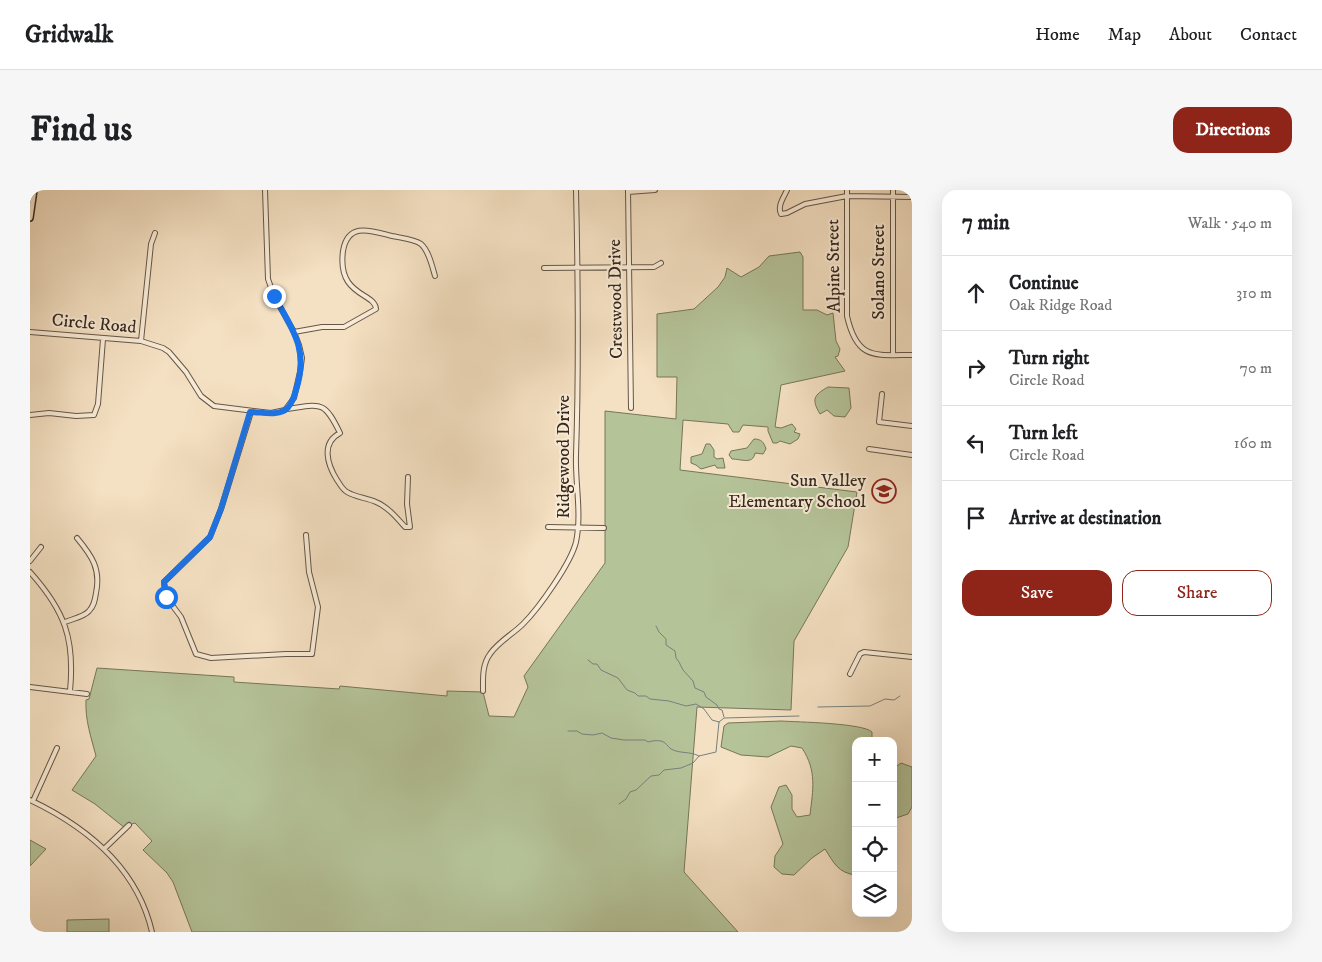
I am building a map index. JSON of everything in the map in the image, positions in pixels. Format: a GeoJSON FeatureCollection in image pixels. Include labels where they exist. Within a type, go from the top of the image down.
{"type":"FeatureCollection","features":[{"type":"Feature","properties":{"kind":"main road"},"geometry":{"type":"LineString","coordinates":[[30,218],[34,190]]}},
{"type":"Feature","properties":{"kind":"street"},"geometry":{"type":"LineString","coordinates":[[265,190],[268,279],[274,296],[294,332],[302,358],[298,385],[294,398],[287,409]]}},
{"type":"Feature","properties":{"kind":"street","name":"Ridgewood Drive"},"geometry":{"type":"LineString","coordinates":[[483,691],[483,673],[489,655],[525,623],[571,558],[576,542],[578,528],[576,457],[578,268],[576,190]]}},
{"type":"Feature","properties":{"kind":"street"},"geometry":{"type":"LineString","coordinates":[[628,191],[655,190]]}},
{"type":"Feature","properties":{"kind":"street"},"geometry":{"type":"LineString","coordinates":[[787,190],[779,210],[781,214],[805,204],[847,196],[912,197]]}},
{"type":"Feature","properties":{"kind":"street","name":"Alpine Street"},"geometry":{"type":"LineString","coordinates":[[847,190],[847,316],[851,331],[855,340],[870,354],[893,354]]}},
{"type":"Feature","properties":{"kind":"street","name":"Solano Street"},"geometry":{"type":"LineString","coordinates":[[893,190],[893,354]]}},
{"type":"Feature","properties":{"kind":"street","name":"Crestwood Drive"},"geometry":{"type":"LineString","coordinates":[[628,191],[631,408]]}},
{"type":"Feature","properties":{"kind":"street"},"geometry":{"type":"LineString","coordinates":[[294,332],[314,327],[344,327],[376,309],[374,302],[350,286],[344,275],[343,253],[346,242],[353,233],[368,229],[420,243],[427,252],[435,276]]}},
{"type":"Feature","properties":{"kind":"street"},"geometry":{"type":"LineString","coordinates":[[141,341],[151,244],[155,233]]}},
{"type":"Feature","properties":{"kind":"street"},"geometry":{"type":"LineString","coordinates":[[544,268],[654,267],[661,263]]}},
{"type":"Feature","properties":{"kind":"street","name":"Circle Road"},"geometry":{"type":"LineString","coordinates":[[30,332],[141,341],[163,348],[169,352],[187,373],[196,389],[207,402],[215,406],[250,412],[271,413],[320,405],[325,408],[340,433],[333,437],[328,448],[333,473],[343,489],[378,503],[388,509],[408,528],[410,527],[407,504],[408,477]]}},
{"type":"Feature","properties":{"kind":"street"},"geometry":{"type":"LineString","coordinates":[[30,415],[49,413],[76,416],[94,415],[98,404],[103,339]]}},
{"type":"Feature","properties":{"kind":"street"},"geometry":{"type":"LineString","coordinates":[[893,354],[912,355]]}},
{"type":"Feature","properties":{"kind":"street"},"geometry":{"type":"LineString","coordinates":[[882,394],[879,422],[912,426]]}},
{"type":"Feature","properties":{"kind":"street"},"geometry":{"type":"LineString","coordinates":[[250,412],[221,509],[210,537],[164,582],[166,597],[181,617],[196,654],[212,658],[312,654],[318,607],[309,572],[306,535]]}},
{"type":"Feature","properties":{"kind":"street"},"geometry":{"type":"LineString","coordinates":[[869,449],[912,455]]}},
{"type":"Feature","properties":{"kind":"street"},"geometry":{"type":"LineString","coordinates":[[548,527],[604,528]]}},
{"type":"Feature","properties":{"kind":"street"},"geometry":{"type":"LineString","coordinates":[[65,622],[88,613],[93,606],[98,587],[98,574],[94,562],[87,549],[77,538]]}},
{"type":"Feature","properties":{"kind":"street"},"geometry":{"type":"LineString","coordinates":[[30,561],[41,547]]}},
{"type":"Feature","properties":{"kind":"street"},"geometry":{"type":"LineString","coordinates":[[30,572],[44,588],[65,622],[71,652],[70,691]]}},
{"type":"Feature","properties":{"kind":"street"},"geometry":{"type":"LineString","coordinates":[[850,674],[860,654],[864,652],[912,657]]}},
{"type":"Feature","properties":{"kind":"street"},"geometry":{"type":"LineString","coordinates":[[30,688],[87,694]]}},
{"type":"Feature","properties":{"kind":"street"},"geometry":{"type":"LineString","coordinates":[[57,748],[32,800],[70,822],[105,848],[136,891],[150,921],[152,932]]}},
{"type":"Feature","properties":{"kind":"street"},"geometry":{"type":"LineString","coordinates":[[105,848],[129,825]]}},
{"type":"Feature","properties":{"kind":"green space"},"geometry":{"type":"Polygon","coordinates":[[[800,252],[803,257],[803,310],[817,310],[827,315],[833,313],[836,341],[840,349],[838,356],[835,357],[845,371],[781,385],[775,427],[781,428],[792,424],[796,429],[794,432],[800,434],[798,439],[790,444],[780,441],[773,443],[768,427],[743,425],[739,432],[733,432],[728,424],[683,420],[680,470],[857,492],[848,547],[794,641],[791,710],[697,707],[684,872],[738,932],[192,932],[173,882],[167,873],[143,850],[152,841],[135,823],[125,828],[95,804],[72,790],[96,756],[87,721],[86,700],[89,699],[97,668],[234,677],[234,682],[339,689],[340,686],[447,696],[447,691],[483,692],[489,716],[514,717],[528,687],[524,676],[605,563],[605,411],[676,419],[677,377],[657,377],[657,314],[694,309],[718,287],[725,277],[727,268],[741,277],[759,267],[769,256],[800,252]]]}},
{"type":"Feature","properties":{"kind":"green space"},"geometry":{"type":"Polygon","coordinates":[[[828,387],[849,388],[851,408],[845,417],[834,416],[827,410],[820,414],[815,405],[815,398],[828,387]]]}},
{"type":"Feature","properties":{"kind":"green space"},"geometry":{"type":"Polygon","coordinates":[[[754,439],[762,441],[764,444],[766,449],[763,454],[755,453],[754,457],[749,460],[732,459],[729,455],[731,451],[747,448],[754,439]]]}},
{"type":"Feature","properties":{"kind":"green space"},"geometry":{"type":"Polygon","coordinates":[[[706,444],[710,444],[714,450],[714,457],[717,459],[723,458],[725,468],[717,468],[715,465],[701,469],[691,463],[691,457],[702,454],[706,444]]]}},
{"type":"Feature","properties":{"kind":"green space"},"geometry":{"type":"Polygon","coordinates":[[[781,721],[814,723],[856,727],[872,732],[872,737],[852,737],[852,874],[841,870],[825,849],[794,875],[782,874],[774,867],[775,856],[783,844],[771,807],[779,787],[786,785],[792,795],[792,809],[797,817],[810,815],[813,780],[810,765],[802,748],[791,746],[768,757],[741,755],[721,747],[724,726],[728,723],[781,721]]]}},
{"type":"Feature","properties":{"kind":"green space"},"geometry":{"type":"Polygon","coordinates":[[[901,763],[912,767],[912,807],[908,814],[897,818],[897,782],[897,766],[901,763]]]}},
{"type":"Feature","properties":{"kind":"green space"},"geometry":{"type":"Polygon","coordinates":[[[30,840],[46,849],[30,866],[30,840]]]}},
{"type":"Feature","properties":{"kind":"green space"},"geometry":{"type":"Polygon","coordinates":[[[109,919],[109,932],[67,932],[67,920],[109,919]]]}},
{"type":"Feature","properties":{"kind":"waterway"},"geometry":{"type":"LineString","coordinates":[[656,626],[666,639],[666,645],[675,651],[676,658],[683,670],[693,681],[695,688],[704,692],[706,697],[722,710],[724,717]]}},
{"type":"Feature","properties":{"kind":"waterway"},"geometry":{"type":"LineString","coordinates":[[588,660],[593,664],[597,664],[601,670],[618,678],[627,690],[638,696],[646,696],[650,699],[669,701],[686,706],[696,704],[704,709],[712,720],[719,722]]}},
{"type":"Feature","properties":{"kind":"waterway"},"geometry":{"type":"LineString","coordinates":[[818,707],[870,706],[885,699],[894,700],[900,696]]}},
{"type":"Feature","properties":{"kind":"waterway"},"geometry":{"type":"LineString","coordinates":[[619,804],[626,799],[630,792],[636,790],[651,776],[659,775],[664,770],[681,768],[693,763],[699,756],[716,752],[719,722],[724,718],[799,716]]}},
{"type":"Feature","properties":{"kind":"waterway"},"geometry":{"type":"LineString","coordinates":[[568,731],[593,735],[602,733],[611,738],[624,740],[661,741],[674,751],[699,756]]}},
{"type":"Feature","properties":{"kind":"place","name":"Sun Valley Elementary School"},"geometry":{"type":"Point","coordinates":[884,491]}},
{"type":"Feature","properties":{"kind":"route"},"geometry":{"type":"LineString","coordinates":[[166,597],[164,582],[210,537],[221,509],[250,412],[279,412],[287,409],[294,398],[302,358],[294,332],[274,296]]}}]}
